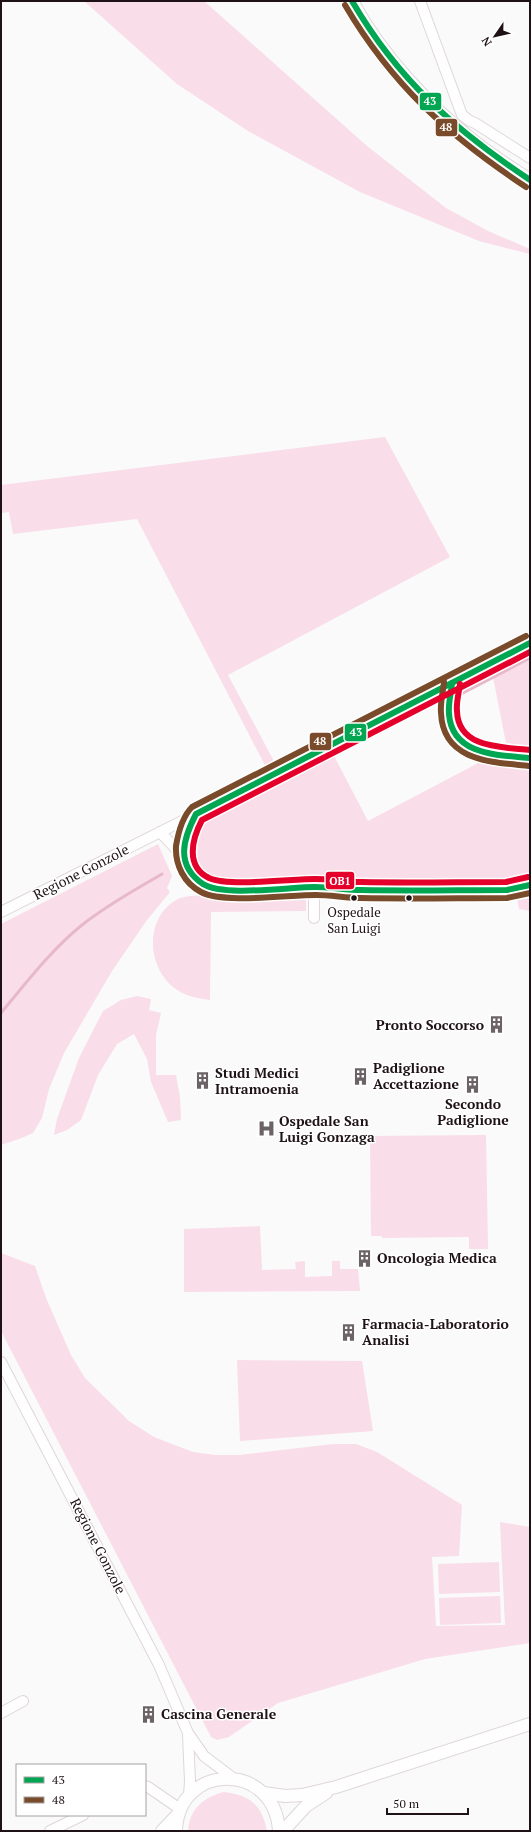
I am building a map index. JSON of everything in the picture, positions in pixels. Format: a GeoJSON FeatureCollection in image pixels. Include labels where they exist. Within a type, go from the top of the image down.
{"type":"FeatureCollection","features":[{"type":"Feature","properties":{"kind":"street"},"geometry":{"type":"LineString","coordinates":[[352,1],[364,24],[405,74],[440,112],[475,142],[530,180]]}},
{"type":"Feature","properties":{"kind":"street"},"geometry":{"type":"LineString","coordinates":[[420,1],[462,115],[530,158]]}},
{"type":"Feature","properties":{"kind":"street","name":"Regione Gonzole"},"geometry":{"type":"LineString","coordinates":[[1,912],[530,643]]}},
{"type":"Feature","properties":{"kind":"street"},"geometry":{"type":"LineString","coordinates":[[452,683],[449,717],[458,737],[463,743],[478,751],[530,758]]}},
{"type":"Feature","properties":{"kind":"street"},"geometry":{"type":"LineString","coordinates":[[186,862],[183,844],[188,829],[196,814]]}},
{"type":"Feature","properties":{"kind":"street"},"geometry":{"type":"LineString","coordinates":[[160,832],[177,850],[186,862],[194,877],[207,886],[223,888],[314,887],[360,890],[507,890],[530,885]]}},
{"type":"Feature","properties":{"kind":"street"},"geometry":{"type":"LineString","coordinates":[[314,887],[314,918]]}},
{"type":"Feature","properties":{"kind":"street","name":"Regione Gonzole"},"geometry":{"type":"LineString","coordinates":[[1,1362],[155,1658],[188,1733],[204,1756],[233,1778]]}},
{"type":"Feature","properties":{"kind":"street"},"geometry":{"type":"LineString","coordinates":[[1,1713],[23,1702]]}},
{"type":"Feature","properties":{"kind":"street"},"geometry":{"type":"LineString","coordinates":[[264,1793],[285,1796],[302,1795],[336,1787],[530,1724]]}},
{"type":"Feature","properties":{"kind":"street","name":"Regione Gonzole"},"geometry":{"type":"LineString","coordinates":[[188,1733],[190,1781],[189,1796]]}},
{"type":"Feature","properties":{"kind":"street"},"geometry":{"type":"LineString","coordinates":[[162,1831],[180,1810],[189,1796],[201,1785],[216,1779],[233,1778],[250,1783],[264,1793],[273,1805],[279,1820],[279,1831]]}},
{"type":"Feature","properties":{"kind":"street"},"geometry":{"type":"LineString","coordinates":[[146,1787],[160,1794],[180,1810]]}},
{"type":"Feature","properties":{"kind":"street"},"geometry":{"type":"LineString","coordinates":[[283,1831],[306,1806],[336,1787]]}},
{"type":"Feature","properties":{"kind":"street"},"geometry":{"type":"LineString","coordinates":[[176,1831],[180,1810]]}},
{"type":"Feature","properties":{"kind":"street"},"geometry":{"type":"LineString","coordinates":[[50,1831],[81,1816]]}},
{"type":"Feature","properties":{"kind":"shaded area"},"geometry":{"type":"Polygon","coordinates":[[[84,1],[204,1],[367,146],[446,208],[488,231],[530,249],[530,254],[479,241],[360,192],[248,131],[177,84],[84,1]]]}},
{"type":"Feature","properties":{"kind":"shaded area"},"geometry":{"type":"Polygon","coordinates":[[[385,437],[450,557],[228,675],[277,767],[268,771],[137,519],[13,534],[9,512],[1,513],[1,485],[385,437]]]}},
{"type":"Feature","properties":{"kind":"shaded area"},"geometry":{"type":"Polygon","coordinates":[[[530,658],[530,746],[506,743],[493,677],[530,658]]]}},
{"type":"Feature","properties":{"kind":"shaded area"},"geometry":{"type":"Polygon","coordinates":[[[332,752],[368,821],[484,760],[514,762],[530,766],[530,879],[514,883],[223,884],[209,879],[198,871],[191,860],[189,853],[193,833],[204,817],[332,752]]]}},
{"type":"Feature","properties":{"kind":"shaded area"},"geometry":{"type":"Polygon","coordinates":[[[158,844],[172,876],[167,888],[170,892],[147,920],[112,971],[64,1053],[49,1089],[42,1118],[33,1133],[1,1145],[1,924],[158,844]]]}},
{"type":"Feature","properties":{"kind":"shaded area"},"geometry":{"type":"Polygon","coordinates":[[[204,895],[273,897],[306,895],[306,911],[211,912],[210,1000],[181,993],[164,978],[154,954],[153,941],[155,929],[160,917],[167,907],[178,899],[204,895]]]}},
{"type":"Feature","properties":{"kind":"shaded area"},"geometry":{"type":"Polygon","coordinates":[[[530,895],[530,911],[519,909],[517,899],[530,895]]]}},
{"type":"Feature","properties":{"kind":"shaded area"},"geometry":{"type":"Polygon","coordinates":[[[137,996],[151,999],[149,1010],[161,1013],[156,1035],[156,1075],[176,1075],[180,1097],[181,1120],[168,1122],[151,1082],[147,1059],[134,1034],[117,1044],[98,1075],[81,1120],[67,1130],[54,1135],[57,1119],[79,1058],[103,1011],[121,1000],[137,996]]]}},
{"type":"Feature","properties":{"kind":"shaded area"},"geometry":{"type":"Polygon","coordinates":[[[486,1135],[488,1249],[469,1249],[469,1237],[382,1238],[382,1236],[371,1236],[370,1136],[486,1135]]]}},
{"type":"Feature","properties":{"kind":"shaded area"},"geometry":{"type":"Polygon","coordinates":[[[260,1226],[262,1270],[296,1269],[295,1262],[305,1261],[305,1277],[332,1276],[332,1261],[340,1261],[340,1269],[358,1269],[360,1291],[184,1292],[184,1229],[260,1226]]]}},
{"type":"Feature","properties":{"kind":"shaded area"},"geometry":{"type":"Polygon","coordinates":[[[1,1253],[35,1266],[46,1298],[71,1355],[85,1378],[129,1421],[154,1437],[193,1452],[215,1455],[239,1455],[333,1444],[356,1444],[377,1452],[462,1505],[459,1556],[432,1557],[436,1626],[505,1625],[500,1522],[530,1527],[530,1643],[425,1659],[278,1703],[229,1737],[217,1740],[211,1737],[1,1331],[1,1253]]]}},
{"type":"Feature","properties":{"kind":"shaded area"},"geometry":{"type":"Polygon","coordinates":[[[237,1360],[362,1361],[373,1431],[240,1441],[237,1360]]]}},
{"type":"Feature","properties":{"kind":"shaded area"},"geometry":{"type":"Polygon","coordinates":[[[499,1562],[500,1592],[439,1594],[438,1564],[499,1562]]]}},
{"type":"Feature","properties":{"kind":"shaded area"},"geometry":{"type":"Polygon","coordinates":[[[500,1596],[501,1623],[440,1625],[439,1598],[500,1596]]]}},
{"type":"Feature","properties":{"kind":"shaded area"},"geometry":{"type":"Polygon","coordinates":[[[224,1792],[241,1796],[253,1803],[262,1814],[267,1831],[188,1831],[191,1816],[199,1805],[210,1797],[224,1792]]]}},
{"type":"Feature","properties":{"kind":"waterway"},"geometry":{"type":"LineString","coordinates":[[463,693],[530,658]]}},
{"type":"Feature","properties":{"kind":"waterway"},"geometry":{"type":"LineString","coordinates":[[1,1013],[39,967],[82,925],[121,898],[162,874]]}},
{"type":"Feature","properties":{"kind":"transit line","name":"43"},"geometry":{"type":"LineString","coordinates":[[352,1],[389,55],[430,101],[477,142],[530,180]]}},
{"type":"Feature","properties":{"kind":"transit line","name":"48"},"geometry":{"type":"LineString","coordinates":[[345,5],[363,34],[382,60],[424,107],[472,148],[526,187]]}},
{"type":"Feature","properties":{"kind":"transit line","name":"48"},"geometry":{"type":"LineString","coordinates":[[526,636],[192,807],[181,825],[176,846],[176,853],[179,867],[190,884],[201,892],[211,896],[224,898],[316,895],[361,898],[507,898],[530,893]]}},
{"type":"Feature","properties":{"kind":"transit line","name":"43"},"geometry":{"type":"LineString","coordinates":[[530,643],[196,814],[191,823],[185,842],[184,851],[188,869],[194,877],[203,884],[213,888],[225,890],[241,891],[315,887],[355,890],[507,890],[530,885]]}},
{"type":"Feature","properties":{"kind":"transit line","name":"OB1"},"geometry":{"type":"LineString","coordinates":[[528,877],[506,882],[355,882],[326,879],[260,882],[218,881],[201,873],[196,867],[193,844],[198,827],[202,820],[530,652]]}},
{"type":"Feature","properties":{"kind":"transit line","name":"48"},"geometry":{"type":"LineString","coordinates":[[444,682],[441,701],[441,713],[444,729],[451,741],[460,750],[472,756],[486,760],[529,766]]}},
{"type":"Feature","properties":{"kind":"transit line","name":"43"},"geometry":{"type":"LineString","coordinates":[[452,683],[449,714],[452,728],[459,738],[468,746],[479,751],[505,756],[530,758]]}},
{"type":"Feature","properties":{"kind":"transit line","name":"OB1"},"geometry":{"type":"LineString","coordinates":[[460,684],[457,711],[459,723],[465,733],[484,744],[530,750]]}},
{"type":"Feature","properties":{"kind":"place","name":"Ospedale San Luigi"},"geometry":{"type":"Point","coordinates":[354,898]}},
{"type":"Feature","properties":{"kind":"place","name":"Pronto Soccorso"},"geometry":{"type":"Point","coordinates":[497,1025]}},
{"type":"Feature","properties":{"kind":"place","name":"Padiglione Accettazione"},"geometry":{"type":"Point","coordinates":[360,1076]}},
{"type":"Feature","properties":{"kind":"place","name":"Studi Medici Intramoenia"},"geometry":{"type":"Point","coordinates":[202,1081]}},
{"type":"Feature","properties":{"kind":"place","name":"Secondo Padiglione"},"geometry":{"type":"Point","coordinates":[473,1084]}},
{"type":"Feature","properties":{"kind":"place","name":"Ospedale San Luigi Gonzaga"},"geometry":{"type":"Point","coordinates":[266,1129]}},
{"type":"Feature","properties":{"kind":"place","name":"Oncologia Medica"},"geometry":{"type":"Point","coordinates":[364,1258]}},
{"type":"Feature","properties":{"kind":"place","name":"Farmacia-Laboratorio Analisi"},"geometry":{"type":"Point","coordinates":[349,1332]}},
{"type":"Feature","properties":{"kind":"place","name":"Cascina Generale"},"geometry":{"type":"Point","coordinates":[148,1714]}}]}
